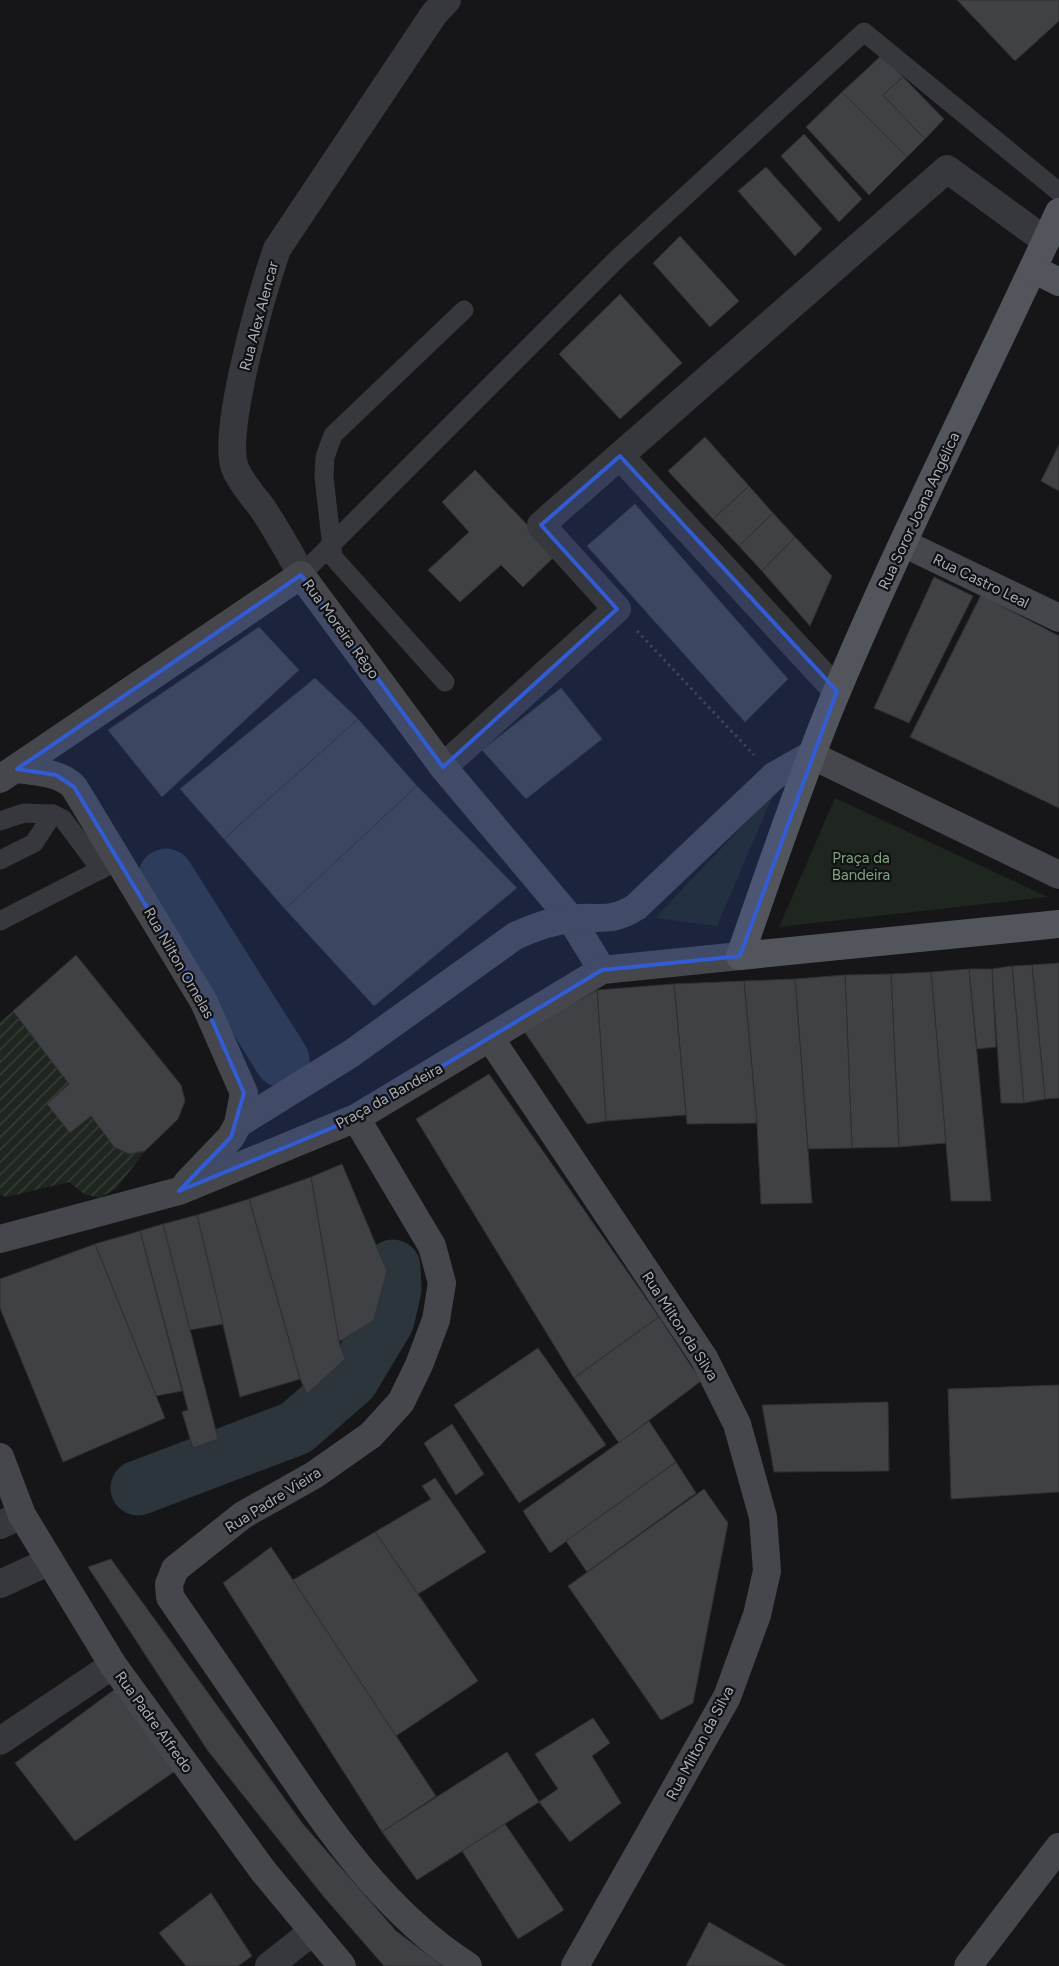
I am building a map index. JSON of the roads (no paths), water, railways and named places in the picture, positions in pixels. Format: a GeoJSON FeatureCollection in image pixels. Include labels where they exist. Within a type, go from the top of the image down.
{"type":"FeatureCollection","features":[{"type":"Feature","properties":{"kind":"main road","name":"Rua Soror Joana Angélica"},"geometry":{"type":"LineString","coordinates":[[811,755],[837,691],[903,543],[1059,212]]}},
{"type":"Feature","properties":{"kind":"main road"},"geometry":{"type":"LineString","coordinates":[[1033,269],[1059,282]]}},
{"type":"Feature","properties":{"kind":"main road"},"geometry":{"type":"LineString","coordinates":[[740,956],[811,755]]}},
{"type":"Feature","properties":{"kind":"main road","name":"Praça da Bandeira"},"geometry":{"type":"LineString","coordinates":[[740,956],[1059,924]]}},
{"type":"Feature","properties":{"kind":"street","name":"Rua Alex Alencar"},"geometry":{"type":"LineString","coordinates":[[301,575],[283,540],[235,469],[232,449],[233,423],[267,277],[277,249],[434,14],[447,0]]}},
{"type":"Feature","properties":{"kind":"street"},"geometry":{"type":"LineString","coordinates":[[443,767],[616,609],[541,525],[947,169],[1046,241]]}},
{"type":"Feature","properties":{"kind":"street"},"geometry":{"type":"LineString","coordinates":[[620,456],[837,691]]}},
{"type":"Feature","properties":{"kind":"street","name":"Rua Castro Leal"},"geometry":{"type":"LineString","coordinates":[[903,543],[1059,618]]}},
{"type":"Feature","properties":{"kind":"street","name":"Rua Moreira Rêgo"},"geometry":{"type":"LineString","coordinates":[[8,774],[301,575],[443,767],[571,919],[602,970]]}},
{"type":"Feature","properties":{"kind":"street"},"geometry":{"type":"LineString","coordinates":[[238,1124],[352,1053],[515,936],[531,929],[571,919],[614,918],[636,907],[774,776],[811,755],[1059,875]]}},
{"type":"Feature","properties":{"kind":"street","name":"Rua Nilton Ornelas"},"geometry":{"type":"LineString","coordinates":[[8,774],[56,775],[68,780],[110,865],[208,1011],[244,1093],[238,1124],[231,1137],[179,1191]]}},
{"type":"Feature","properties":{"kind":"street","name":"Praça da Bandeira"},"geometry":{"type":"LineString","coordinates":[[0,1239],[179,1191],[356,1118],[602,970],[740,956]]}},
{"type":"Feature","properties":{"kind":"street","name":"Rua Milton da Silva"},"geometry":{"type":"LineString","coordinates":[[490,1038],[704,1358],[737,1424],[763,1517],[767,1571],[757,1615],[728,1697],[575,1966]]}},
{"type":"Feature","properties":{"kind":"street","name":"Rua Padre Vieira"},"geometry":{"type":"LineString","coordinates":[[356,1118],[432,1246],[442,1284],[436,1320],[419,1365],[401,1402],[371,1435],[314,1475],[243,1515],[175,1569],[169,1584],[170,1597],[314,1808],[376,1888],[424,1935],[468,1966]]}},
{"type":"Feature","properties":{"kind":"street","name":"Rua Padre Alfredo"},"geometry":{"type":"LineString","coordinates":[[0,1457],[11,1520],[50,1561],[113,1665],[264,1872],[342,1966]]}},
{"type":"Feature","properties":{"kind":"street"},"geometry":{"type":"LineString","coordinates":[[0,1584],[50,1561]]}},
{"type":"Feature","properties":{"kind":"street"},"geometry":{"type":"LineString","coordinates":[[0,1741],[113,1665]]}},
{"type":"Feature","properties":{"kind":"street"},"geometry":{"type":"LineString","coordinates":[[968,1966],[1059,1847]]}},
{"type":"Feature","properties":{"kind":"street"},"geometry":{"type":"LineString","coordinates":[[279,1962],[312,1932]]}},
{"type":"Feature","properties":{"kind":"lane"},"geometry":{"type":"LineString","coordinates":[[301,575],[618,258],[864,32],[1059,192]]}},
{"type":"Feature","properties":{"kind":"lane"},"geometry":{"type":"LineString","coordinates":[[445,682],[333,558],[324,477],[325,457],[333,435],[464,310]]}},
{"type":"Feature","properties":{"kind":"lane"},"geometry":{"type":"LineString","coordinates":[[0,821],[24,813],[53,814],[63,820],[110,865],[0,921]]}},
{"type":"Feature","properties":{"kind":"lane"},"geometry":{"type":"LineString","coordinates":[[0,860],[34,843],[53,814]]}},
{"type":"Feature","properties":{"kind":"waterway"},"geometry":{"type":"LineString","coordinates":[[166,876],[282,1060]]}},
{"type":"Feature","properties":{"kind":"waterway"},"geometry":{"type":"LineString","coordinates":[[138,1488],[296,1428],[351,1380],[387,1320],[394,1289],[393,1267]]}}]}
